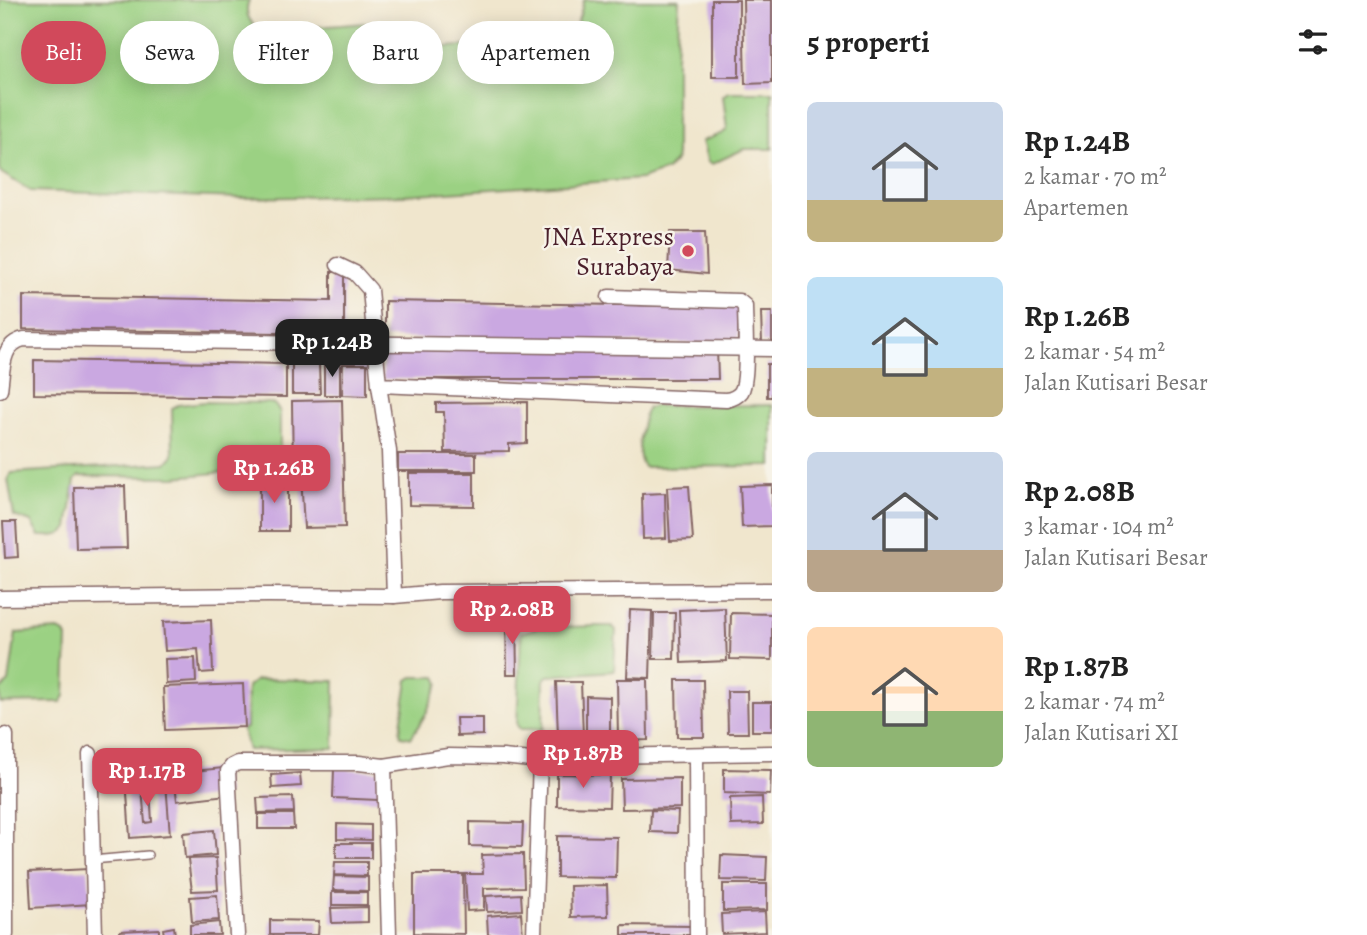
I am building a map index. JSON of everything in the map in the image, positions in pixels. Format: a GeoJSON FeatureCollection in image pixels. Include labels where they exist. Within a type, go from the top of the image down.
{"type":"FeatureCollection","features":[{"type":"Feature","properties":{"kind":"street"},"geometry":{"type":"LineString","coordinates":[[338,265],[355,273],[370,290],[374,343],[389,451],[394,596]]}},
{"type":"Feature","properties":{"kind":"street"},"geometry":{"type":"LineString","coordinates":[[379,385],[726,400],[739,394],[743,388],[746,347],[745,306],[739,301],[609,298]]}},
{"type":"Feature","properties":{"kind":"street"},"geometry":{"type":"LineString","coordinates":[[0,390],[6,351],[16,341],[24,339],[772,349]]}},
{"type":"Feature","properties":{"kind":"street"},"geometry":{"type":"LineString","coordinates":[[0,598],[772,590]]}},
{"type":"Feature","properties":{"kind":"street"},"geometry":{"type":"LineString","coordinates":[[6,735],[6,935]]}},
{"type":"Feature","properties":{"kind":"street"},"geometry":{"type":"LineString","coordinates":[[237,935],[228,772],[232,765],[238,762],[359,762],[384,766],[448,756],[540,761],[601,756],[772,753]]}},
{"type":"Feature","properties":{"kind":"street"},"geometry":{"type":"LineString","coordinates":[[90,754],[95,935]]}},
{"type":"Feature","properties":{"kind":"street"},"geometry":{"type":"LineString","coordinates":[[696,756],[697,935]]}},
{"type":"Feature","properties":{"kind":"street"},"geometry":{"type":"LineString","coordinates":[[534,935],[540,761]]}},
{"type":"Feature","properties":{"kind":"street"},"geometry":{"type":"LineString","coordinates":[[384,766],[389,935]]}},
{"type":"Feature","properties":{"kind":"lane"},"geometry":{"type":"LineString","coordinates":[[92,860],[148,855]]}},
{"type":"Feature","properties":{"kind":"green space"},"geometry":{"type":"Polygon","coordinates":[[[0,0],[249,0],[247,11],[251,21],[233,21],[233,84],[333,84],[333,26],[347,25],[347,84],[443,84],[443,47],[457,46],[457,84],[614,84],[614,21],[578,21],[584,0],[679,0],[676,160],[667,170],[641,179],[403,195],[241,198],[31,191],[0,172],[0,0]]]}},
{"type":"Feature","properties":{"kind":"green space"},"geometry":{"type":"Polygon","coordinates":[[[728,92],[772,92],[772,149],[744,149],[712,164],[708,162],[702,141],[727,129],[723,96],[728,92]]]}},
{"type":"Feature","properties":{"kind":"green space"},"geometry":{"type":"Polygon","coordinates":[[[204,402],[274,404],[280,412],[278,467],[175,477],[79,476],[75,480],[68,528],[62,533],[39,536],[31,522],[14,516],[8,479],[11,473],[166,463],[173,455],[172,408],[204,402]]]}},
{"type":"Feature","properties":{"kind":"green space"},"geometry":{"type":"Polygon","coordinates":[[[772,405],[772,466],[644,467],[641,462],[640,441],[648,408],[772,405]]]}},
{"type":"Feature","properties":{"kind":"green space"},"geometry":{"type":"Polygon","coordinates":[[[612,626],[616,630],[614,671],[547,676],[544,680],[543,729],[520,729],[517,725],[521,633],[537,628],[612,626]]]}},
{"type":"Feature","properties":{"kind":"green space"},"geometry":{"type":"Polygon","coordinates":[[[58,630],[65,633],[67,638],[65,696],[61,702],[0,703],[0,690],[9,682],[16,633],[58,630]]]}},
{"type":"Feature","properties":{"kind":"green space"},"geometry":{"type":"Polygon","coordinates":[[[413,677],[436,677],[439,683],[427,712],[411,738],[401,736],[400,732],[408,680],[413,677]]]}},
{"type":"Feature","properties":{"kind":"green space"},"geometry":{"type":"Polygon","coordinates":[[[256,680],[335,681],[334,748],[248,750],[242,729],[246,728],[247,687],[256,680]]]}},
{"type":"Feature","properties":{"kind":"building"},"geometry":{"type":"Polygon","coordinates":[[[712,0],[739,0],[739,77],[712,77],[712,0]]]}},
{"type":"Feature","properties":{"kind":"building"},"geometry":{"type":"Polygon","coordinates":[[[743,0],[772,0],[772,83],[745,84],[743,0]]]}},
{"type":"Feature","properties":{"kind":"building","name":"JNA Express Surabaya"},"geometry":{"type":"Polygon","coordinates":[[[670,232],[705,232],[707,274],[668,270],[670,232]]]}},
{"type":"Feature","properties":{"kind":"building"},"geometry":{"type":"Polygon","coordinates":[[[331,272],[344,272],[344,334],[23,329],[23,296],[331,301],[331,272]]]}},
{"type":"Feature","properties":{"kind":"building"},"geometry":{"type":"Polygon","coordinates":[[[385,301],[739,307],[738,344],[385,338],[385,301]]]}},
{"type":"Feature","properties":{"kind":"building"},"geometry":{"type":"Polygon","coordinates":[[[761,312],[772,312],[772,344],[762,343],[761,312]]]}},
{"type":"Feature","properties":{"kind":"building"},"geometry":{"type":"Polygon","coordinates":[[[383,347],[717,348],[718,379],[383,379],[383,347]]]}},
{"type":"Feature","properties":{"kind":"building"},"geometry":{"type":"Polygon","coordinates":[[[34,360],[286,364],[286,397],[34,394],[34,360]]]}},
{"type":"Feature","properties":{"kind":"building"},"geometry":{"type":"Polygon","coordinates":[[[324,363],[340,363],[340,395],[324,395],[324,363]]]}},
{"type":"Feature","properties":{"kind":"building"},"geometry":{"type":"Polygon","coordinates":[[[292,364],[319,364],[320,394],[292,394],[292,364]]]}},
{"type":"Feature","properties":{"kind":"building"},"geometry":{"type":"Polygon","coordinates":[[[343,364],[367,364],[367,396],[342,395],[343,364]]]}},
{"type":"Feature","properties":{"kind":"building"},"geometry":{"type":"Polygon","coordinates":[[[767,364],[772,364],[772,397],[767,397],[767,364]]]}},
{"type":"Feature","properties":{"kind":"building"},"geometry":{"type":"Polygon","coordinates":[[[342,400],[345,527],[304,528],[301,475],[293,475],[292,401],[342,400]]]}},
{"type":"Feature","properties":{"kind":"building"},"geometry":{"type":"Polygon","coordinates":[[[527,402],[527,443],[509,444],[509,451],[445,452],[444,412],[436,412],[436,403],[527,402]]]}},
{"type":"Feature","properties":{"kind":"building"},"geometry":{"type":"Polygon","coordinates":[[[398,454],[476,454],[476,471],[398,471],[398,454]]]}},
{"type":"Feature","properties":{"kind":"building"},"geometry":{"type":"Polygon","coordinates":[[[409,473],[474,473],[474,506],[409,505],[409,473]]]}},
{"type":"Feature","properties":{"kind":"building"},"geometry":{"type":"Polygon","coordinates":[[[260,480],[288,480],[288,531],[260,531],[260,480]]]}},
{"type":"Feature","properties":{"kind":"building"},"geometry":{"type":"Polygon","coordinates":[[[772,485],[772,526],[742,527],[740,486],[772,485]]]}},
{"type":"Feature","properties":{"kind":"building"},"geometry":{"type":"Polygon","coordinates":[[[125,486],[127,548],[76,549],[74,487],[125,486]]]}},
{"type":"Feature","properties":{"kind":"building"},"geometry":{"type":"Polygon","coordinates":[[[689,486],[693,540],[670,541],[667,487],[689,486]]]}},
{"type":"Feature","properties":{"kind":"building"},"geometry":{"type":"Polygon","coordinates":[[[665,493],[666,538],[643,539],[642,494],[665,493]]]}},
{"type":"Feature","properties":{"kind":"building"},"geometry":{"type":"Polygon","coordinates":[[[3,522],[16,522],[18,557],[5,558],[3,522]]]}},
{"type":"Feature","properties":{"kind":"building"},"geometry":{"type":"Polygon","coordinates":[[[725,608],[727,661],[681,663],[679,610],[725,608]]]}},
{"type":"Feature","properties":{"kind":"building"},"geometry":{"type":"Polygon","coordinates":[[[630,610],[652,611],[650,678],[627,677],[630,610]]]}},
{"type":"Feature","properties":{"kind":"building"},"geometry":{"type":"Polygon","coordinates":[[[654,613],[675,613],[674,659],[653,659],[654,613]]]}},
{"type":"Feature","properties":{"kind":"building"},"geometry":{"type":"Polygon","coordinates":[[[731,613],[772,614],[772,660],[730,659],[731,613]]]}},
{"type":"Feature","properties":{"kind":"building"},"geometry":{"type":"Polygon","coordinates":[[[506,618],[516,618],[517,674],[507,674],[506,618]]]}},
{"type":"Feature","properties":{"kind":"building"},"geometry":{"type":"Polygon","coordinates":[[[211,620],[213,672],[200,673],[198,649],[165,651],[163,622],[211,620]]]}},
{"type":"Feature","properties":{"kind":"building"},"geometry":{"type":"Polygon","coordinates":[[[195,658],[196,682],[166,684],[165,659],[195,658]]]}},
{"type":"Feature","properties":{"kind":"building"},"geometry":{"type":"Polygon","coordinates":[[[617,679],[647,679],[648,740],[618,741],[617,679]]]}},
{"type":"Feature","properties":{"kind":"building"},"geometry":{"type":"Polygon","coordinates":[[[676,680],[703,680],[704,737],[677,737],[676,680]]]}},
{"type":"Feature","properties":{"kind":"building"},"geometry":{"type":"Polygon","coordinates":[[[556,682],[581,682],[583,736],[558,736],[556,682]]]}},
{"type":"Feature","properties":{"kind":"building"},"geometry":{"type":"Polygon","coordinates":[[[243,684],[245,727],[165,730],[163,687],[243,684]]]}},
{"type":"Feature","properties":{"kind":"building"},"geometry":{"type":"Polygon","coordinates":[[[727,691],[747,691],[748,733],[728,733],[727,691]]]}},
{"type":"Feature","properties":{"kind":"building"},"geometry":{"type":"Polygon","coordinates":[[[586,696],[610,697],[610,732],[586,732],[586,696]]]}},
{"type":"Feature","properties":{"kind":"building"},"geometry":{"type":"Polygon","coordinates":[[[752,702],[772,702],[772,731],[752,731],[752,702]]]}},
{"type":"Feature","properties":{"kind":"building"},"geometry":{"type":"Polygon","coordinates":[[[456,718],[483,718],[483,735],[457,736],[456,718]]]}},
{"type":"Feature","properties":{"kind":"building"},"geometry":{"type":"Polygon","coordinates":[[[223,768],[227,795],[177,801],[174,773],[223,768]]]}},
{"type":"Feature","properties":{"kind":"building"},"geometry":{"type":"Polygon","coordinates":[[[334,769],[379,771],[378,800],[333,798],[334,769]]]}},
{"type":"Feature","properties":{"kind":"building"},"geometry":{"type":"Polygon","coordinates":[[[724,769],[771,770],[770,795],[724,793],[724,769]]]}},
{"type":"Feature","properties":{"kind":"building"},"geometry":{"type":"Polygon","coordinates":[[[300,773],[301,786],[272,788],[271,775],[300,773]]]}},
{"type":"Feature","properties":{"kind":"building"},"geometry":{"type":"Polygon","coordinates":[[[557,774],[610,775],[609,807],[557,806],[557,774]]]}},
{"type":"Feature","properties":{"kind":"building"},"geometry":{"type":"Polygon","coordinates":[[[153,776],[154,784],[166,783],[170,835],[130,838],[126,778],[153,776]],[[142,789],[145,823],[152,822],[150,789],[142,789]]]}},
{"type":"Feature","properties":{"kind":"building"},"geometry":{"type":"Polygon","coordinates":[[[680,778],[680,808],[622,809],[621,779],[680,778]]]}},
{"type":"Feature","properties":{"kind":"building"},"geometry":{"type":"Polygon","coordinates":[[[293,797],[294,812],[258,813],[257,798],[293,797]]]}},
{"type":"Feature","properties":{"kind":"building"},"geometry":{"type":"Polygon","coordinates":[[[762,797],[763,824],[731,825],[730,798],[762,797]]]}},
{"type":"Feature","properties":{"kind":"building"},"geometry":{"type":"Polygon","coordinates":[[[651,810],[678,811],[677,833],[650,832],[651,810]]]}},
{"type":"Feature","properties":{"kind":"building"},"geometry":{"type":"Polygon","coordinates":[[[258,814],[293,814],[294,829],[258,829],[258,814]]]}},
{"type":"Feature","properties":{"kind":"building"},"geometry":{"type":"Polygon","coordinates":[[[470,822],[523,823],[522,847],[470,846],[470,822]]]}},
{"type":"Feature","properties":{"kind":"building"},"geometry":{"type":"Polygon","coordinates":[[[337,824],[371,825],[371,840],[337,839],[337,824]]]}},
{"type":"Feature","properties":{"kind":"building"},"geometry":{"type":"Polygon","coordinates":[[[214,830],[216,855],[185,858],[183,833],[214,830]]]}},
{"type":"Feature","properties":{"kind":"building"},"geometry":{"type":"Polygon","coordinates":[[[557,836],[617,837],[616,878],[557,877],[557,836]]]}},
{"type":"Feature","properties":{"kind":"building"},"geometry":{"type":"Polygon","coordinates":[[[336,843],[371,843],[371,858],[336,858],[336,843]]]}},
{"type":"Feature","properties":{"kind":"building"},"geometry":{"type":"Polygon","coordinates":[[[523,854],[524,887],[484,888],[484,910],[467,911],[465,874],[483,874],[482,855],[523,854]]]}},
{"type":"Feature","properties":{"kind":"building"},"geometry":{"type":"Polygon","coordinates":[[[721,855],[767,857],[766,881],[720,880],[721,855]]]}},
{"type":"Feature","properties":{"kind":"building"},"geometry":{"type":"Polygon","coordinates":[[[216,858],[218,890],[192,891],[188,859],[216,858]]]}},
{"type":"Feature","properties":{"kind":"building"},"geometry":{"type":"Polygon","coordinates":[[[335,862],[367,862],[367,876],[334,875],[335,862]]]}},
{"type":"Feature","properties":{"kind":"building"},"geometry":{"type":"Polygon","coordinates":[[[88,869],[91,904],[31,908],[29,872],[88,869]]]}},
{"type":"Feature","properties":{"kind":"building"},"geometry":{"type":"Polygon","coordinates":[[[414,874],[463,874],[464,934],[414,933],[414,874]]]}},
{"type":"Feature","properties":{"kind":"building"},"geometry":{"type":"Polygon","coordinates":[[[334,876],[368,877],[368,891],[333,890],[334,876]]]}},
{"type":"Feature","properties":{"kind":"building"},"geometry":{"type":"Polygon","coordinates":[[[723,884],[767,884],[767,910],[723,911],[723,884]]]}},
{"type":"Feature","properties":{"kind":"building"},"geometry":{"type":"Polygon","coordinates":[[[607,885],[608,916],[571,917],[570,886],[607,885]]]}},
{"type":"Feature","properties":{"kind":"building"},"geometry":{"type":"Polygon","coordinates":[[[332,892],[367,892],[367,905],[332,905],[332,892]]]}},
{"type":"Feature","properties":{"kind":"building"},"geometry":{"type":"Polygon","coordinates":[[[521,894],[522,910],[487,912],[486,896],[521,894]]]}},
{"type":"Feature","properties":{"kind":"building"},"geometry":{"type":"Polygon","coordinates":[[[217,895],[219,920],[192,922],[190,897],[217,895]]]}},
{"type":"Feature","properties":{"kind":"building"},"geometry":{"type":"Polygon","coordinates":[[[368,907],[368,922],[332,923],[331,908],[368,907]]]}},
{"type":"Feature","properties":{"kind":"building"},"geometry":{"type":"Polygon","coordinates":[[[765,912],[766,932],[722,934],[721,914],[765,912]]]}},
{"type":"Feature","properties":{"kind":"building"},"geometry":{"type":"Polygon","coordinates":[[[521,913],[523,935],[488,935],[487,916],[521,913]]]}},
{"type":"Feature","properties":{"kind":"building"},"geometry":{"type":"Polygon","coordinates":[[[270,920],[319,921],[318,935],[270,935],[270,920]]]}},
{"type":"Feature","properties":{"kind":"building"},"geometry":{"type":"Polygon","coordinates":[[[219,922],[220,935],[190,935],[190,925],[219,922]]]}},
{"type":"Feature","properties":{"kind":"building"},"geometry":{"type":"Polygon","coordinates":[[[622,925],[693,926],[693,935],[622,935],[622,925]]]}},
{"type":"Feature","properties":{"kind":"building"},"geometry":{"type":"Polygon","coordinates":[[[174,927],[175,935],[164,935],[163,929],[174,927]]]}},
{"type":"Feature","properties":{"kind":"building"},"geometry":{"type":"Polygon","coordinates":[[[159,929],[159,935],[120,935],[120,931],[159,929]]]}},
{"type":"Feature","properties":{"kind":"place","name":"JNA Express Surabaya"},"geometry":{"type":"Point","coordinates":[688,251]}}]}
